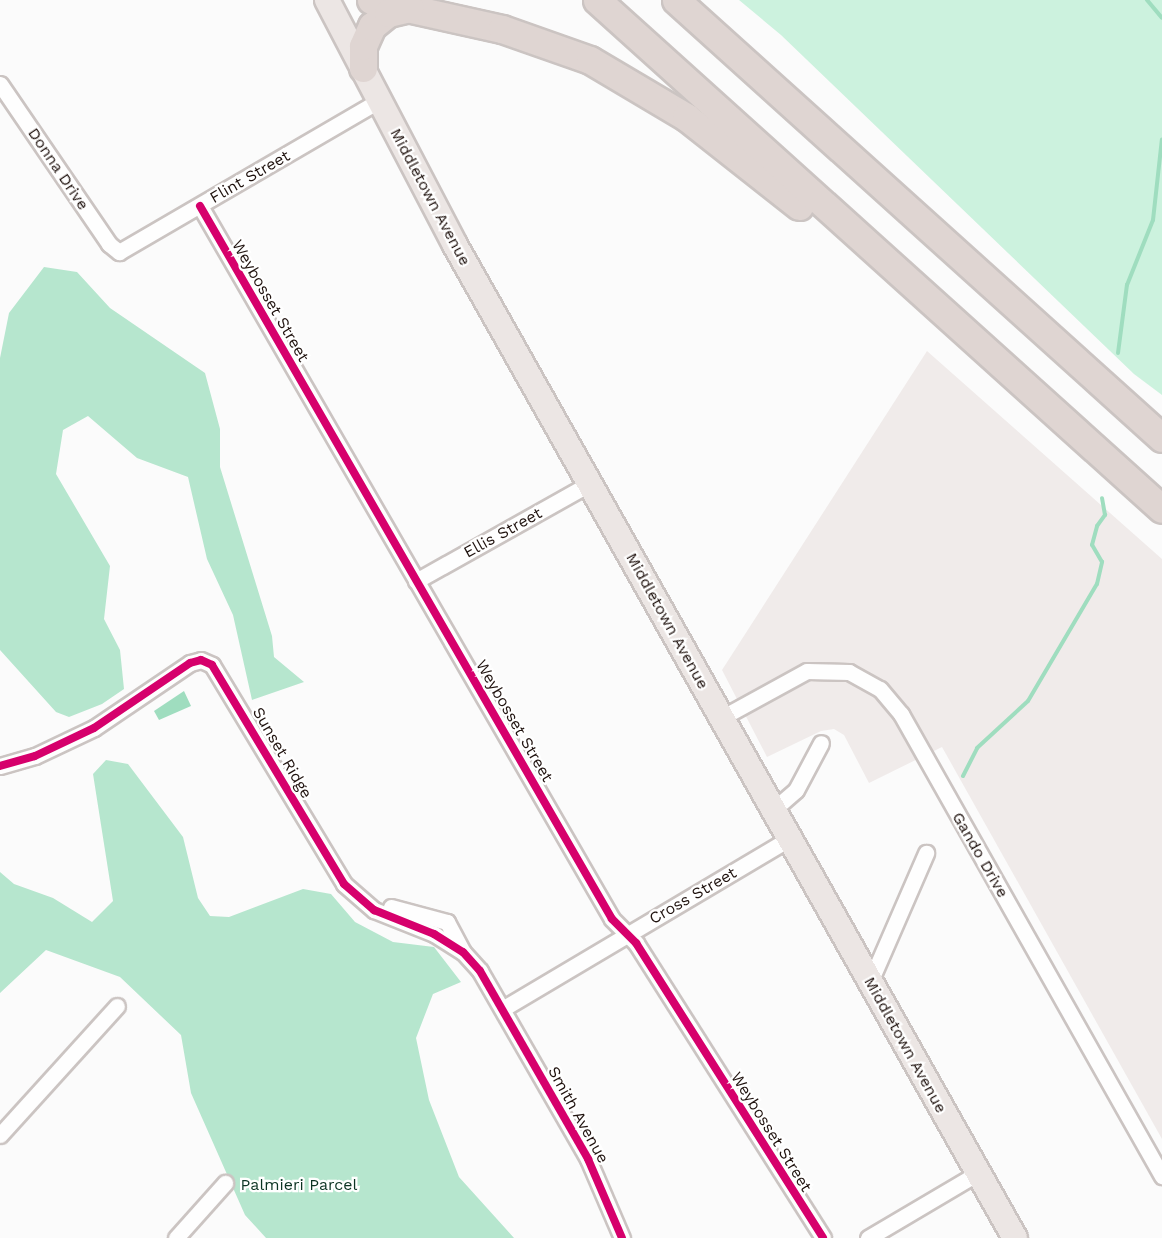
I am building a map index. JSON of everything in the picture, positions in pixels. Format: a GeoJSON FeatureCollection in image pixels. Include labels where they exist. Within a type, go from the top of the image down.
{"type":"FeatureCollection","features":[{"type":"Feature","properties":{"kind":"highway"},"geometry":{"type":"LineString","coordinates":[[371,0],[523,34],[604,67],[701,127],[815,219],[863,239]]}},
{"type":"Feature","properties":{"kind":"highway"},"geometry":{"type":"LineString","coordinates":[[597,0],[1162,509]]}},
{"type":"Feature","properties":{"kind":"highway"},"geometry":{"type":"LineString","coordinates":[[676,0],[1162,438]]}},
{"type":"Feature","properties":{"kind":"highway"},"geometry":{"type":"LineString","coordinates":[[363,68],[363,45],[372,26],[388,13],[409,8]]}},
{"type":"Feature","properties":{"kind":"main road","name":"Middletown Avenue"},"geometry":{"type":"LineString","coordinates":[[327,0],[427,195],[1015,1238]]}},
{"type":"Feature","properties":{"kind":"street","name":"Donna Drive"},"geometry":{"type":"LineString","coordinates":[[0,84],[109,244],[119,252]]}},
{"type":"Feature","properties":{"kind":"street","name":"Flint Street"},"geometry":{"type":"LineString","coordinates":[[119,252],[380,100]]}},
{"type":"Feature","properties":{"kind":"street","name":"Weybosset Street"},"geometry":{"type":"LineString","coordinates":[[200,206],[612,919],[628,933],[823,1238]]}},
{"type":"Feature","properties":{"kind":"street","name":"Ellis Street"},"geometry":{"type":"LineString","coordinates":[[416,581],[589,484]]}},
{"type":"Feature","properties":{"kind":"street","name":"Sunset Ridge"},"geometry":{"type":"LineString","coordinates":[[0,766],[20,762],[58,746],[105,722],[180,668],[207,661],[220,673],[339,878],[364,902],[443,920],[453,929],[464,952],[504,1008]]}},
{"type":"Feature","properties":{"kind":"street","name":"Gando Drive"},"geometry":{"type":"LineString","coordinates":[[721,718],[807,671],[849,672],[880,689],[901,714],[1162,1176]]}},
{"type":"Feature","properties":{"kind":"street"},"geometry":{"type":"LineString","coordinates":[[773,810],[796,790],[821,743]]}},
{"type":"Feature","properties":{"kind":"street","name":"Cross Street"},"geometry":{"type":"LineString","coordinates":[[504,1008],[789,839]]}},
{"type":"Feature","properties":{"kind":"street"},"geometry":{"type":"LineString","coordinates":[[870,982],[926,853]]}},
{"type":"Feature","properties":{"kind":"street"},"geometry":{"type":"LineString","coordinates":[[0,1135],[117,1006]]}},
{"type":"Feature","properties":{"kind":"street","name":"Smith Avenue"},"geometry":{"type":"LineString","coordinates":[[504,1008],[606,1194],[622,1238]]}},
{"type":"Feature","properties":{"kind":"street"},"geometry":{"type":"LineString","coordinates":[[868,1238],[978,1173]]}},
{"type":"Feature","properties":{"kind":"street"},"geometry":{"type":"LineString","coordinates":[[176,1238],[225,1183]]}},
{"type":"Feature","properties":{"kind":"shaded area"},"geometry":{"type":"Polygon","coordinates":[[[739,0],[1162,0],[1162,395],[1134,374],[781,35],[739,0]]]}},
{"type":"Feature","properties":{"kind":"shaded area"},"geometry":{"type":"Polygon","coordinates":[[[927,351],[1162,559],[1162,1139],[942,747],[869,783],[844,735],[834,729],[821,731],[767,757],[722,670],[927,351]]]}},
{"type":"Feature","properties":{"kind":"shaded area"},"geometry":{"type":"Polygon","coordinates":[[[184,691],[191,706],[159,720],[154,711],[184,691]]]}},
{"type":"Feature","properties":{"kind":"green space"},"geometry":{"type":"Polygon","coordinates":[[[44,267],[77,272],[110,308],[205,373],[220,429],[220,467],[272,636],[274,657],[304,682],[252,700],[233,615],[207,559],[188,477],[137,458],[88,416],[63,430],[56,474],[110,566],[104,619],[120,650],[124,689],[102,704],[69,717],[56,712],[0,650],[0,358],[9,313],[44,267]]]}},
{"type":"Feature","properties":{"kind":"green space","name":"Palmieri Parcel"},"geometry":{"type":"Polygon","coordinates":[[[106,760],[128,764],[183,837],[198,898],[210,916],[229,917],[303,889],[331,894],[355,922],[393,942],[434,947],[461,982],[433,994],[416,1038],[429,1100],[459,1177],[514,1238],[266,1238],[245,1215],[191,1093],[181,1035],[120,977],[46,950],[0,993],[0,872],[14,884],[53,898],[92,922],[113,901],[93,774],[106,760]]]}},
{"type":"Feature","properties":{"kind":"waterway"},"geometry":{"type":"LineString","coordinates":[[1147,0],[1162,18]]}},
{"type":"Feature","properties":{"kind":"waterway"},"geometry":{"type":"LineString","coordinates":[[1118,353],[1127,285],[1153,220],[1162,139]]}},
{"type":"Feature","properties":{"kind":"waterway"},"geometry":{"type":"LineString","coordinates":[[963,776],[977,748],[1028,701],[1097,584],[1102,562],[1092,545],[1097,526],[1105,515],[1102,498]]}},
{"type":"Feature","properties":{"kind":"cycle path"},"geometry":{"type":"LineString","coordinates":[[200,206],[612,919],[636,943],[823,1238]]}},
{"type":"Feature","properties":{"kind":"cycle path"},"geometry":{"type":"LineString","coordinates":[[0,766],[35,756],[94,728],[190,663],[201,660],[212,665],[344,884],[374,910],[434,934],[463,952],[480,971],[588,1159],[622,1238]]}}]}
